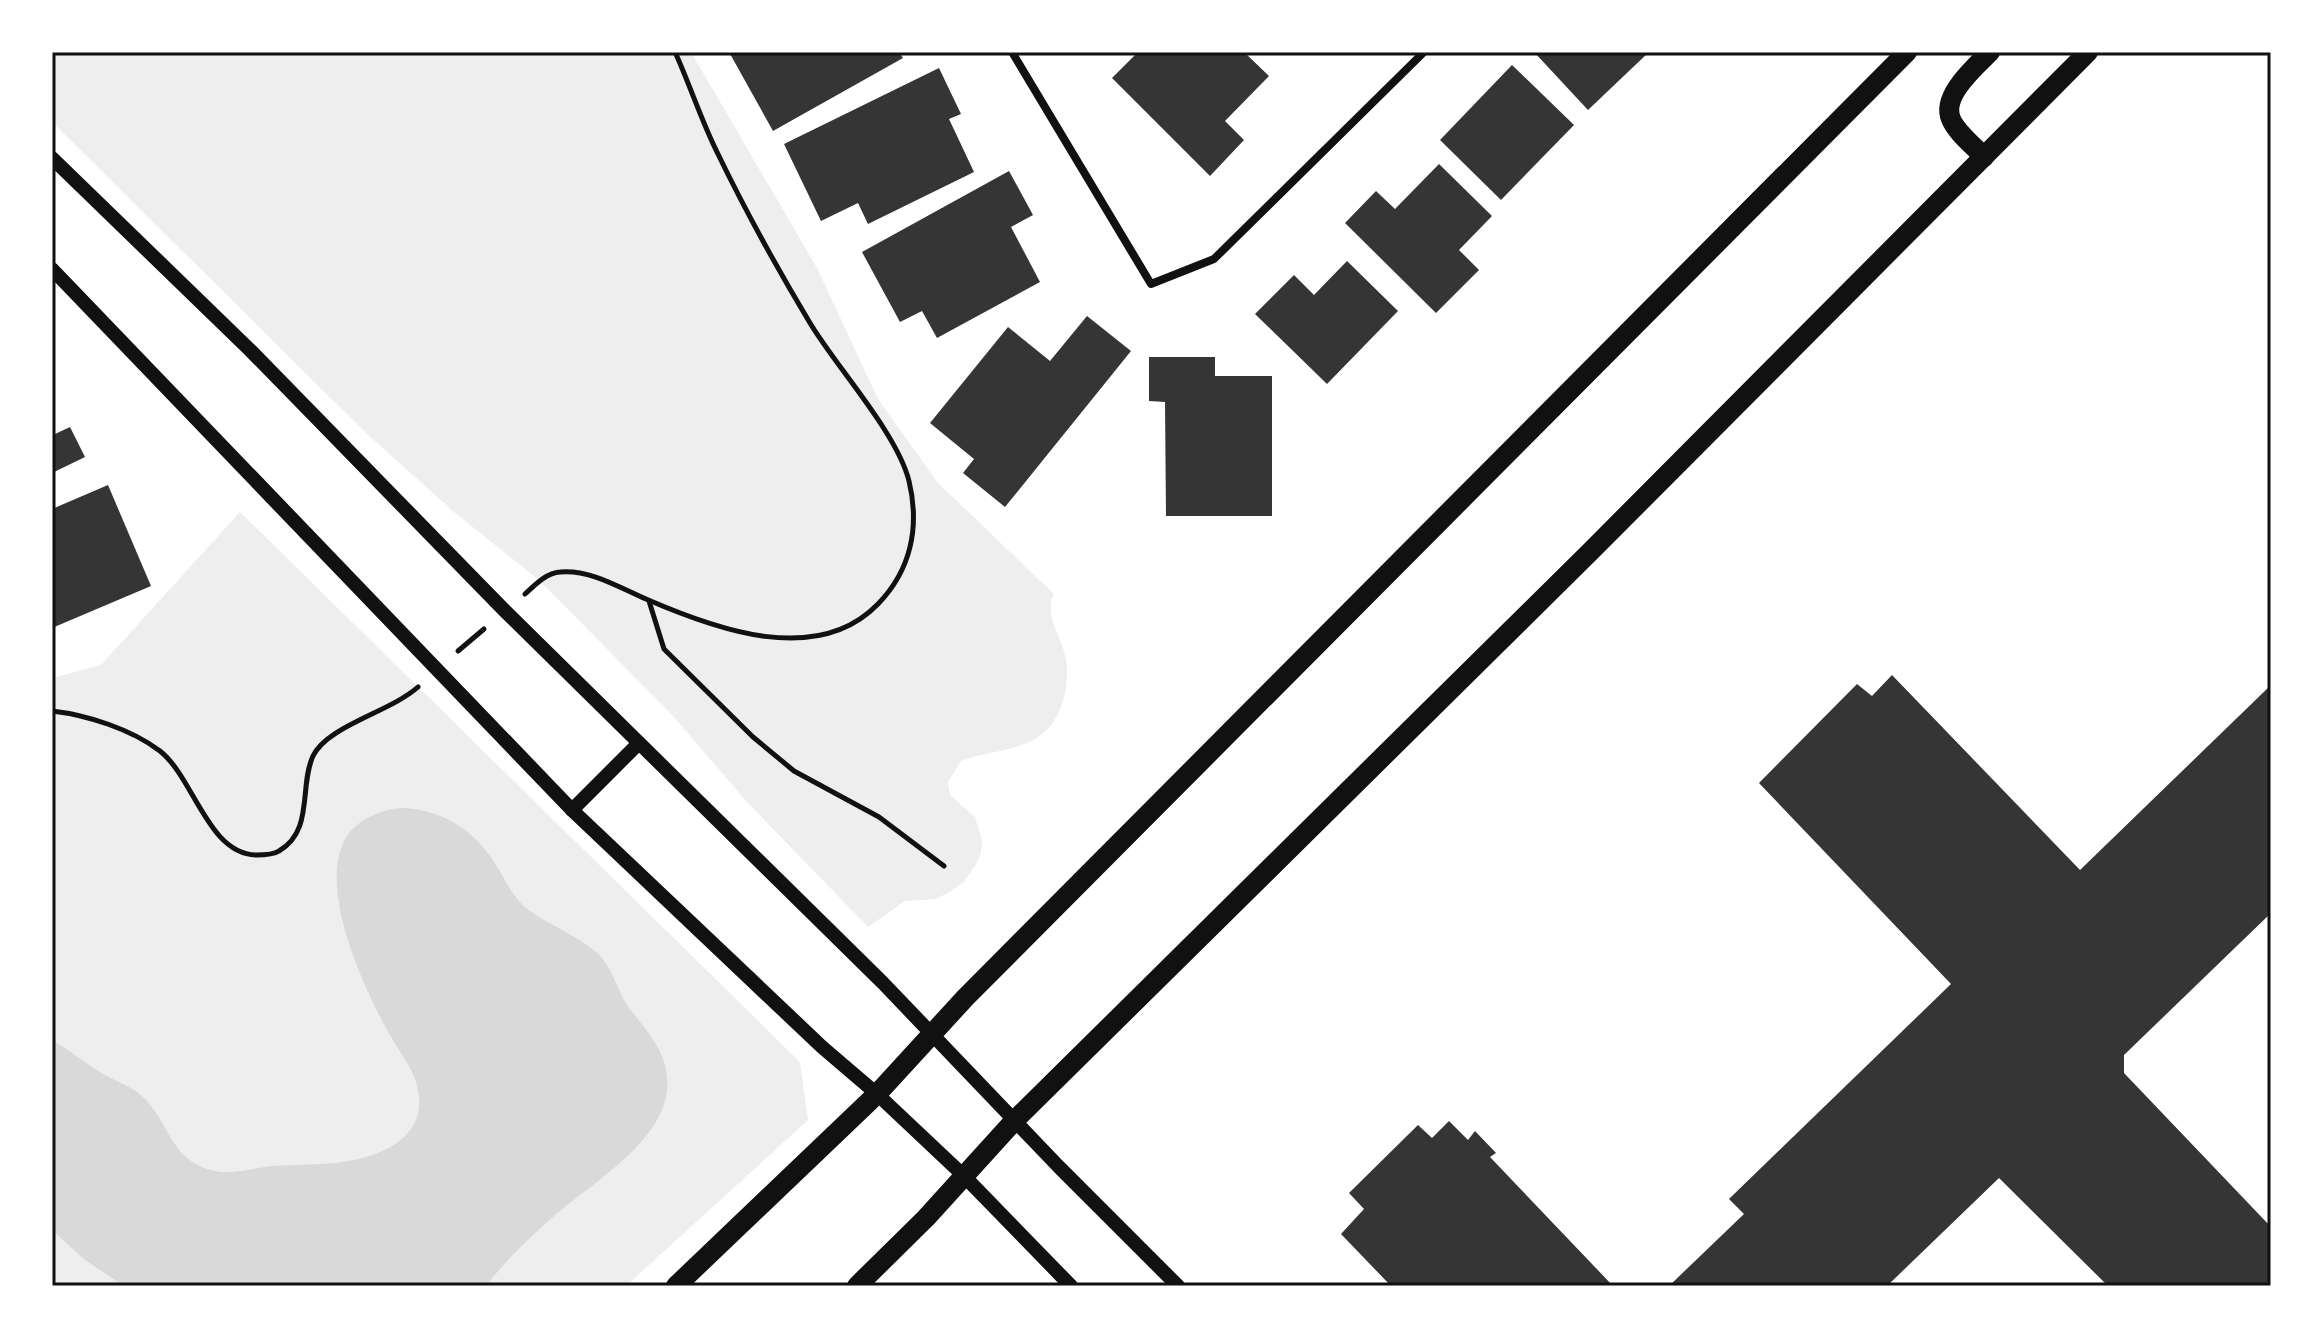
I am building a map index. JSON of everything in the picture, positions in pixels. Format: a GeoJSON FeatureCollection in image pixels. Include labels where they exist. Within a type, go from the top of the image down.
{"type":"FeatureCollection","features":[{"type":"Feature","properties":{"kind":"main road"},"geometry":{"type":"LineString","coordinates":[[676,1286],[877,1094],[931,1034],[1907,52]]}},
{"type":"Feature","properties":{"kind":"main road"},"geometry":{"type":"LineString","coordinates":[[1984,157],[1951,121],[1949,106],[1957,90],[1990,52]]}},
{"type":"Feature","properties":{"kind":"main road"},"geometry":{"type":"LineString","coordinates":[[857,1286],[926,1218],[1014,1121],[1591,551],[2088,52]]}},
{"type":"Feature","properties":{"kind":"street"},"geometry":{"type":"LineString","coordinates":[[1012,52],[1151,284],[1214,259],[1424,52]]}},
{"type":"Feature","properties":{"kind":"street"},"geometry":{"type":"LineString","coordinates":[[52,158],[251,351],[505,611],[872,972],[1178,1286]]}},
{"type":"Feature","properties":{"kind":"street"},"geometry":{"type":"LineString","coordinates":[[52,269],[572,810],[822,1047],[964,1176],[1071,1286]]}},
{"type":"Feature","properties":{"kind":"street"},"geometry":{"type":"LineString","coordinates":[[572,810],[639,743]]}},
{"type":"Feature","properties":{"kind":"path"},"geometry":{"type":"LineString","coordinates":[[52,711],[79,715],[130,735],[160,752],[180,773],[220,837],[248,855],[264,855],[278,852],[298,829],[306,801],[309,768],[320,744],[350,724],[394,705],[551,574],[561,571],[584,574],[712,623],[793,639],[832,634],[859,621],[890,591],[908,558],[913,518],[909,480],[900,457],[823,344],[795,296],[718,154],[675,52]]}},
{"type":"Feature","properties":{"kind":"path"},"geometry":{"type":"LineString","coordinates":[[648,600],[664,649],[753,737],[794,771],[879,817],[944,866]]}},
{"type":"Feature","properties":{"kind":"shaded area"},"geometry":{"type":"Polygon","coordinates":[[[52,52],[691,52],[817,268],[878,399],[938,483],[1054,594],[1052,618],[1066,659],[1067,680],[1053,722],[1029,742],[961,761],[948,782],[950,795],[975,817],[982,840],[981,853],[964,882],[936,899],[905,901],[868,927],[747,802],[673,716],[540,581],[454,512],[367,434],[52,122],[52,52]]]}},
{"type":"Feature","properties":{"kind":"shaded area"},"geometry":{"type":"Polygon","coordinates":[[[240,512],[800,1062],[808,1120],[626,1286],[52,1286],[52,678],[101,665],[240,512]]]}},
{"type":"Feature","properties":{"kind":"shaded area"},"geometry":{"type":"Polygon","coordinates":[[[405,808],[433,813],[457,824],[486,851],[524,906],[602,958],[626,1002],[663,1058],[667,1077],[666,1099],[658,1119],[627,1156],[535,1233],[486,1286],[124,1286],[85,1260],[52,1230],[52,1040],[139,1094],[151,1106],[180,1151],[206,1169],[234,1172],[340,1162],[359,1159],[394,1145],[408,1133],[416,1119],[419,1101],[415,1079],[375,1007],[355,961],[340,910],[337,885],[338,861],[344,841],[355,827],[387,810],[405,808]]]}},
{"type":"Feature","properties":{"kind":"building"},"geometry":{"type":"Polygon","coordinates":[[[729,52],[899,52],[903,58],[773,131],[729,52]]]}},
{"type":"Feature","properties":{"kind":"building"},"geometry":{"type":"Polygon","coordinates":[[[1138,52],[1244,52],[1269,76],[1225,121],[1244,140],[1210,176],[1112,78],[1138,52]]]}},
{"type":"Feature","properties":{"kind":"building"},"geometry":{"type":"Polygon","coordinates":[[[1534,52],[1649,52],[1588,110],[1534,52]]]}},
{"type":"Feature","properties":{"kind":"building"},"geometry":{"type":"Polygon","coordinates":[[[1512,65],[1574,125],[1501,200],[1440,140],[1512,65]]]}},
{"type":"Feature","properties":{"kind":"building"},"geometry":{"type":"Polygon","coordinates":[[[939,68],[961,114],[949,119],[974,172],[868,224],[858,203],[821,221],[784,144],[939,68]]]}},
{"type":"Feature","properties":{"kind":"building"},"geometry":{"type":"Polygon","coordinates":[[[1439,164],[1492,216],[1459,250],[1479,270],[1436,313],[1345,223],[1376,191],[1395,209],[1439,164]]]}},
{"type":"Feature","properties":{"kind":"building"},"geometry":{"type":"Polygon","coordinates":[[[1009,171],[1033,215],[1011,227],[1040,282],[937,338],[922,311],[900,322],[862,252],[1009,171]]]}},
{"type":"Feature","properties":{"kind":"building"},"geometry":{"type":"Polygon","coordinates":[[[1347,261],[1398,311],[1327,384],[1255,314],[1294,275],[1314,295],[1347,261]]]}},
{"type":"Feature","properties":{"kind":"building"},"geometry":{"type":"Polygon","coordinates":[[[1087,316],[1131,351],[1005,507],[963,473],[974,459],[930,423],[1008,327],[1050,361],[1087,316]]]}},
{"type":"Feature","properties":{"kind":"building"},"geometry":{"type":"Polygon","coordinates":[[[1149,357],[1215,357],[1215,376],[1272,376],[1272,516],[1166,516],[1165,402],[1149,401],[1149,357]]]}},
{"type":"Feature","properties":{"kind":"building"},"geometry":{"type":"Polygon","coordinates":[[[70,427],[85,457],[52,473],[52,428],[55,434],[70,427]]]}},
{"type":"Feature","properties":{"kind":"building"},"geometry":{"type":"Polygon","coordinates":[[[108,485],[151,586],[52,628],[52,509],[108,485]]]}},
{"type":"Feature","properties":{"kind":"building"},"geometry":{"type":"Polygon","coordinates":[[[1892,675],[2080,870],[2271,685],[2271,913],[2124,1055],[2124,1073],[2271,1227],[2271,1286],[2108,1286],[1999,1178],[1887,1286],[1669,1286],[1744,1214],[1729,1199],[1951,984],[1759,783],[1857,684],[1872,696],[1892,675]]]}},
{"type":"Feature","properties":{"kind":"building"},"geometry":{"type":"Polygon","coordinates":[[[1449,1121],[1468,1140],[1475,1131],[1496,1153],[1490,1157],[1613,1286],[1391,1286],[1341,1234],[1364,1209],[1349,1193],[1418,1125],[1432,1138],[1449,1121]]]}}]}
